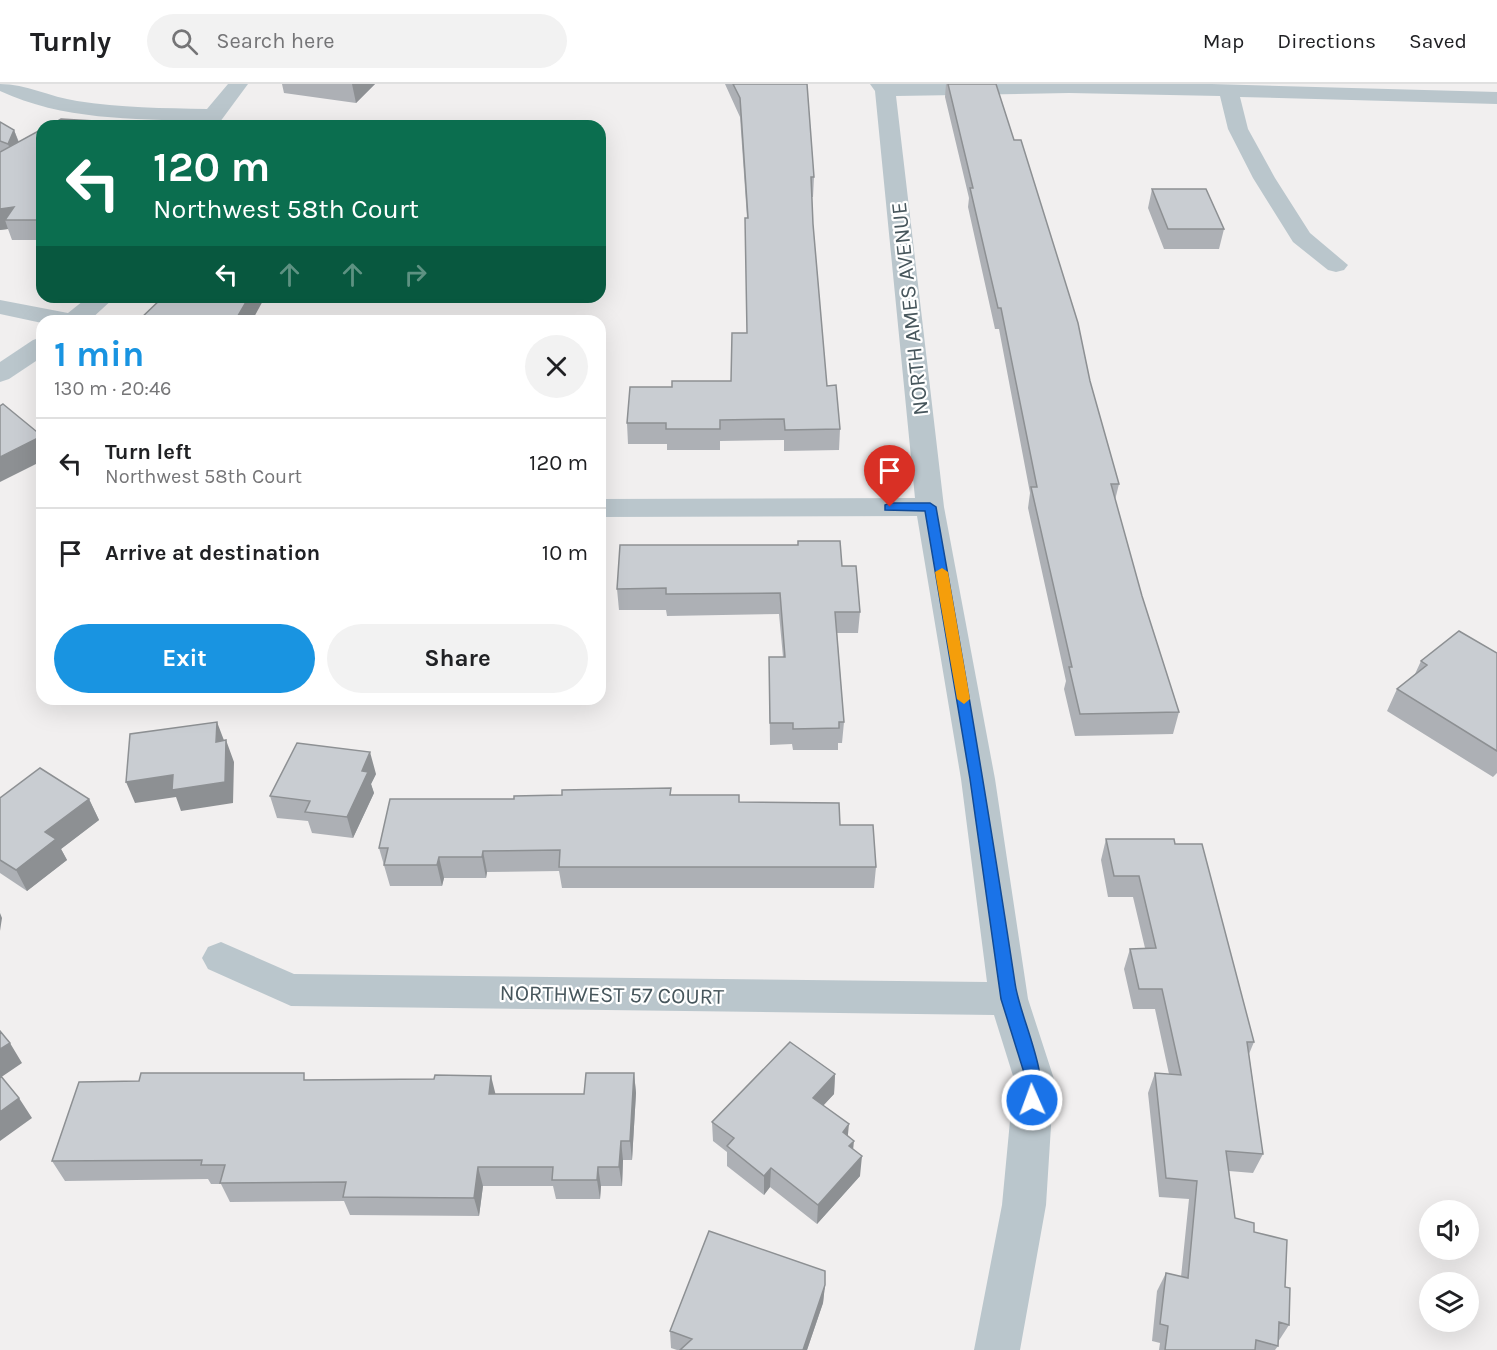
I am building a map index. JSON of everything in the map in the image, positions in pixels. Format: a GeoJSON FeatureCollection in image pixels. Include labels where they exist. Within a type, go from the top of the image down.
{"type":"FeatureCollection","features":[{"type":"Feature","properties":{"kind":"street"},"geometry":{"type":"LineString","coordinates":[[1,84],[51,102],[89,109],[210,120],[238,84]]}},
{"type":"Feature","properties":{"kind":"street"},"geometry":{"type":"LineString","coordinates":[[883,87],[1181,89],[1361,97],[1497,98]]}},
{"type":"Feature","properties":{"kind":"street","name":"NORTH AMES AVENUE"},"geometry":{"type":"LineString","coordinates":[[883,87],[930,507],[978,779],[1009,999],[1034,1079],[1024,1205],[997,1350]]}},
{"type":"Feature","properties":{"kind":"street"},"geometry":{"type":"LineString","coordinates":[[1229,92],[1238,129],[1264,178],[1301,237],[1336,265]]}},
{"type":"Feature","properties":{"kind":"street"},"geometry":{"type":"LineString","coordinates":[[81,315],[96,303]]}},
{"type":"Feature","properties":{"kind":"street"},"geometry":{"type":"LineString","coordinates":[[0,307],[39,315]]}},
{"type":"Feature","properties":{"kind":"street"},"geometry":{"type":"LineString","coordinates":[[0,374],[36,349]]}},
{"type":"Feature","properties":{"kind":"street"},"geometry":{"type":"LineString","coordinates":[[606,508],[930,507]]}},
{"type":"Feature","properties":{"kind":"street","name":"NORTHWEST 57 COURT"},"geometry":{"type":"LineString","coordinates":[[221,958],[291,990],[1009,999]]}},
{"type":"Feature","properties":{"kind":"building"},"geometry":{"type":"Polygon","coordinates":[[[733,84],[807,84],[814,177],[811,177],[813,224],[827,386],[836,385],[840,429],[785,430],[784,419],[720,420],[720,429],[666,429],[666,423],[627,423],[630,387],[672,387],[672,381],[731,381],[732,333],[747,333],[745,218],[748,218],[740,98],[733,84]]]}},
{"type":"Feature","properties":{"kind":"building"},"geometry":{"type":"Polygon","coordinates":[[[948,84],[996,84],[1014,140],[1021,140],[1078,323],[1090,381],[1119,484],[1111,484],[1142,596],[1179,712],[1080,714],[1069,667],[1072,667],[1031,487],[1037,487],[1001,308],[998,308],[948,84]]]}},
{"type":"Feature","properties":{"kind":"building"},"geometry":{"type":"Polygon","coordinates":[[[0,122],[14,130],[8,144],[0,141],[0,122]]]}},
{"type":"Feature","properties":{"kind":"building"},"geometry":{"type":"Polygon","coordinates":[[[36,132],[36,220],[5,220],[14,207],[0,209],[0,152],[36,132]]]}},
{"type":"Feature","properties":{"kind":"building"},"geometry":{"type":"Polygon","coordinates":[[[1152,189],[1206,189],[1224,229],[1168,229],[1152,189]]]}},
{"type":"Feature","properties":{"kind":"building"},"geometry":{"type":"Polygon","coordinates":[[[157,303],[246,303],[238,315],[144,315],[157,303]]]}},
{"type":"Feature","properties":{"kind":"building"},"geometry":{"type":"Polygon","coordinates":[[[3,404],[36,431],[36,439],[0,457],[0,406],[3,404]]]}},
{"type":"Feature","properties":{"kind":"building"},"geometry":{"type":"Polygon","coordinates":[[[798,541],[840,541],[842,566],[856,566],[860,612],[835,612],[844,722],[839,722],[839,728],[793,729],[793,723],[770,723],[769,657],[785,657],[780,593],[666,594],[666,588],[617,589],[620,545],[798,545],[798,541]]]}},
{"type":"Feature","properties":{"kind":"building"},"geometry":{"type":"Polygon","coordinates":[[[1459,631],[1497,653],[1497,751],[1397,689],[1427,665],[1421,661],[1459,631]]]}},
{"type":"Feature","properties":{"kind":"building"},"geometry":{"type":"Polygon","coordinates":[[[217,722],[216,742],[226,740],[225,782],[172,790],[173,775],[126,782],[130,734],[217,722]]]}},
{"type":"Feature","properties":{"kind":"building"},"geometry":{"type":"Polygon","coordinates":[[[297,743],[370,752],[362,771],[368,772],[347,817],[305,812],[310,801],[270,796],[297,743]]]}},
{"type":"Feature","properties":{"kind":"building"},"geometry":{"type":"Polygon","coordinates":[[[40,768],[89,799],[45,832],[56,839],[16,870],[0,860],[0,798],[40,768]]]}},
{"type":"Feature","properties":{"kind":"building"},"geometry":{"type":"Polygon","coordinates":[[[671,788],[670,795],[739,795],[739,802],[839,803],[840,825],[873,825],[876,867],[559,867],[560,850],[483,851],[482,857],[439,857],[437,865],[384,865],[388,848],[379,848],[390,799],[514,799],[514,796],[562,795],[562,790],[671,788]]]}},
{"type":"Feature","properties":{"kind":"building"},"geometry":{"type":"Polygon","coordinates":[[[1106,839],[1174,839],[1175,844],[1202,844],[1254,1042],[1247,1042],[1263,1154],[1226,1151],[1235,1218],[1254,1223],[1254,1232],[1287,1240],[1285,1287],[1290,1288],[1289,1325],[1279,1322],[1278,1346],[1256,1340],[1255,1350],[1165,1350],[1168,1326],[1160,1324],[1166,1273],[1188,1278],[1197,1181],[1166,1178],[1155,1073],[1181,1075],[1162,989],[1139,989],[1130,949],[1156,948],[1139,876],[1114,876],[1106,839]]]}},
{"type":"Feature","properties":{"kind":"building"},"geometry":{"type":"Polygon","coordinates":[[[0,1031],[10,1043],[0,1049],[0,1031]]]}},
{"type":"Feature","properties":{"kind":"building"},"geometry":{"type":"Polygon","coordinates":[[[790,1042],[835,1074],[813,1098],[849,1124],[843,1132],[854,1141],[849,1146],[862,1156],[818,1205],[771,1168],[764,1176],[727,1146],[734,1138],[712,1122],[790,1042]]]}},
{"type":"Feature","properties":{"kind":"building"},"geometry":{"type":"Polygon","coordinates":[[[141,1073],[304,1073],[304,1080],[434,1079],[435,1075],[491,1076],[489,1094],[584,1094],[586,1073],[634,1073],[630,1141],[621,1141],[619,1167],[598,1167],[597,1180],[552,1180],[553,1167],[478,1167],[474,1198],[343,1197],[346,1182],[220,1183],[225,1165],[201,1165],[202,1160],[52,1161],[79,1082],[139,1081],[141,1073]]]}},
{"type":"Feature","properties":{"kind":"building"},"geometry":{"type":"Polygon","coordinates":[[[0,1075],[19,1098],[0,1112],[0,1075]]]}},
{"type":"Feature","properties":{"kind":"building"},"geometry":{"type":"Polygon","coordinates":[[[709,1231],[825,1271],[825,1285],[803,1350],[680,1350],[692,1339],[670,1331],[709,1231]]]}},
{"type":"Feature","properties":{"kind":"slow traffic"},"geometry":{"type":"LineString","coordinates":[[942,572],[964,699]]}},
{"type":"Feature","properties":{"kind":"route"},"geometry":{"type":"LineString","coordinates":[[890,507],[930,507],[978,779],[1009,999],[1034,1079],[1032,1100]]}}]}
